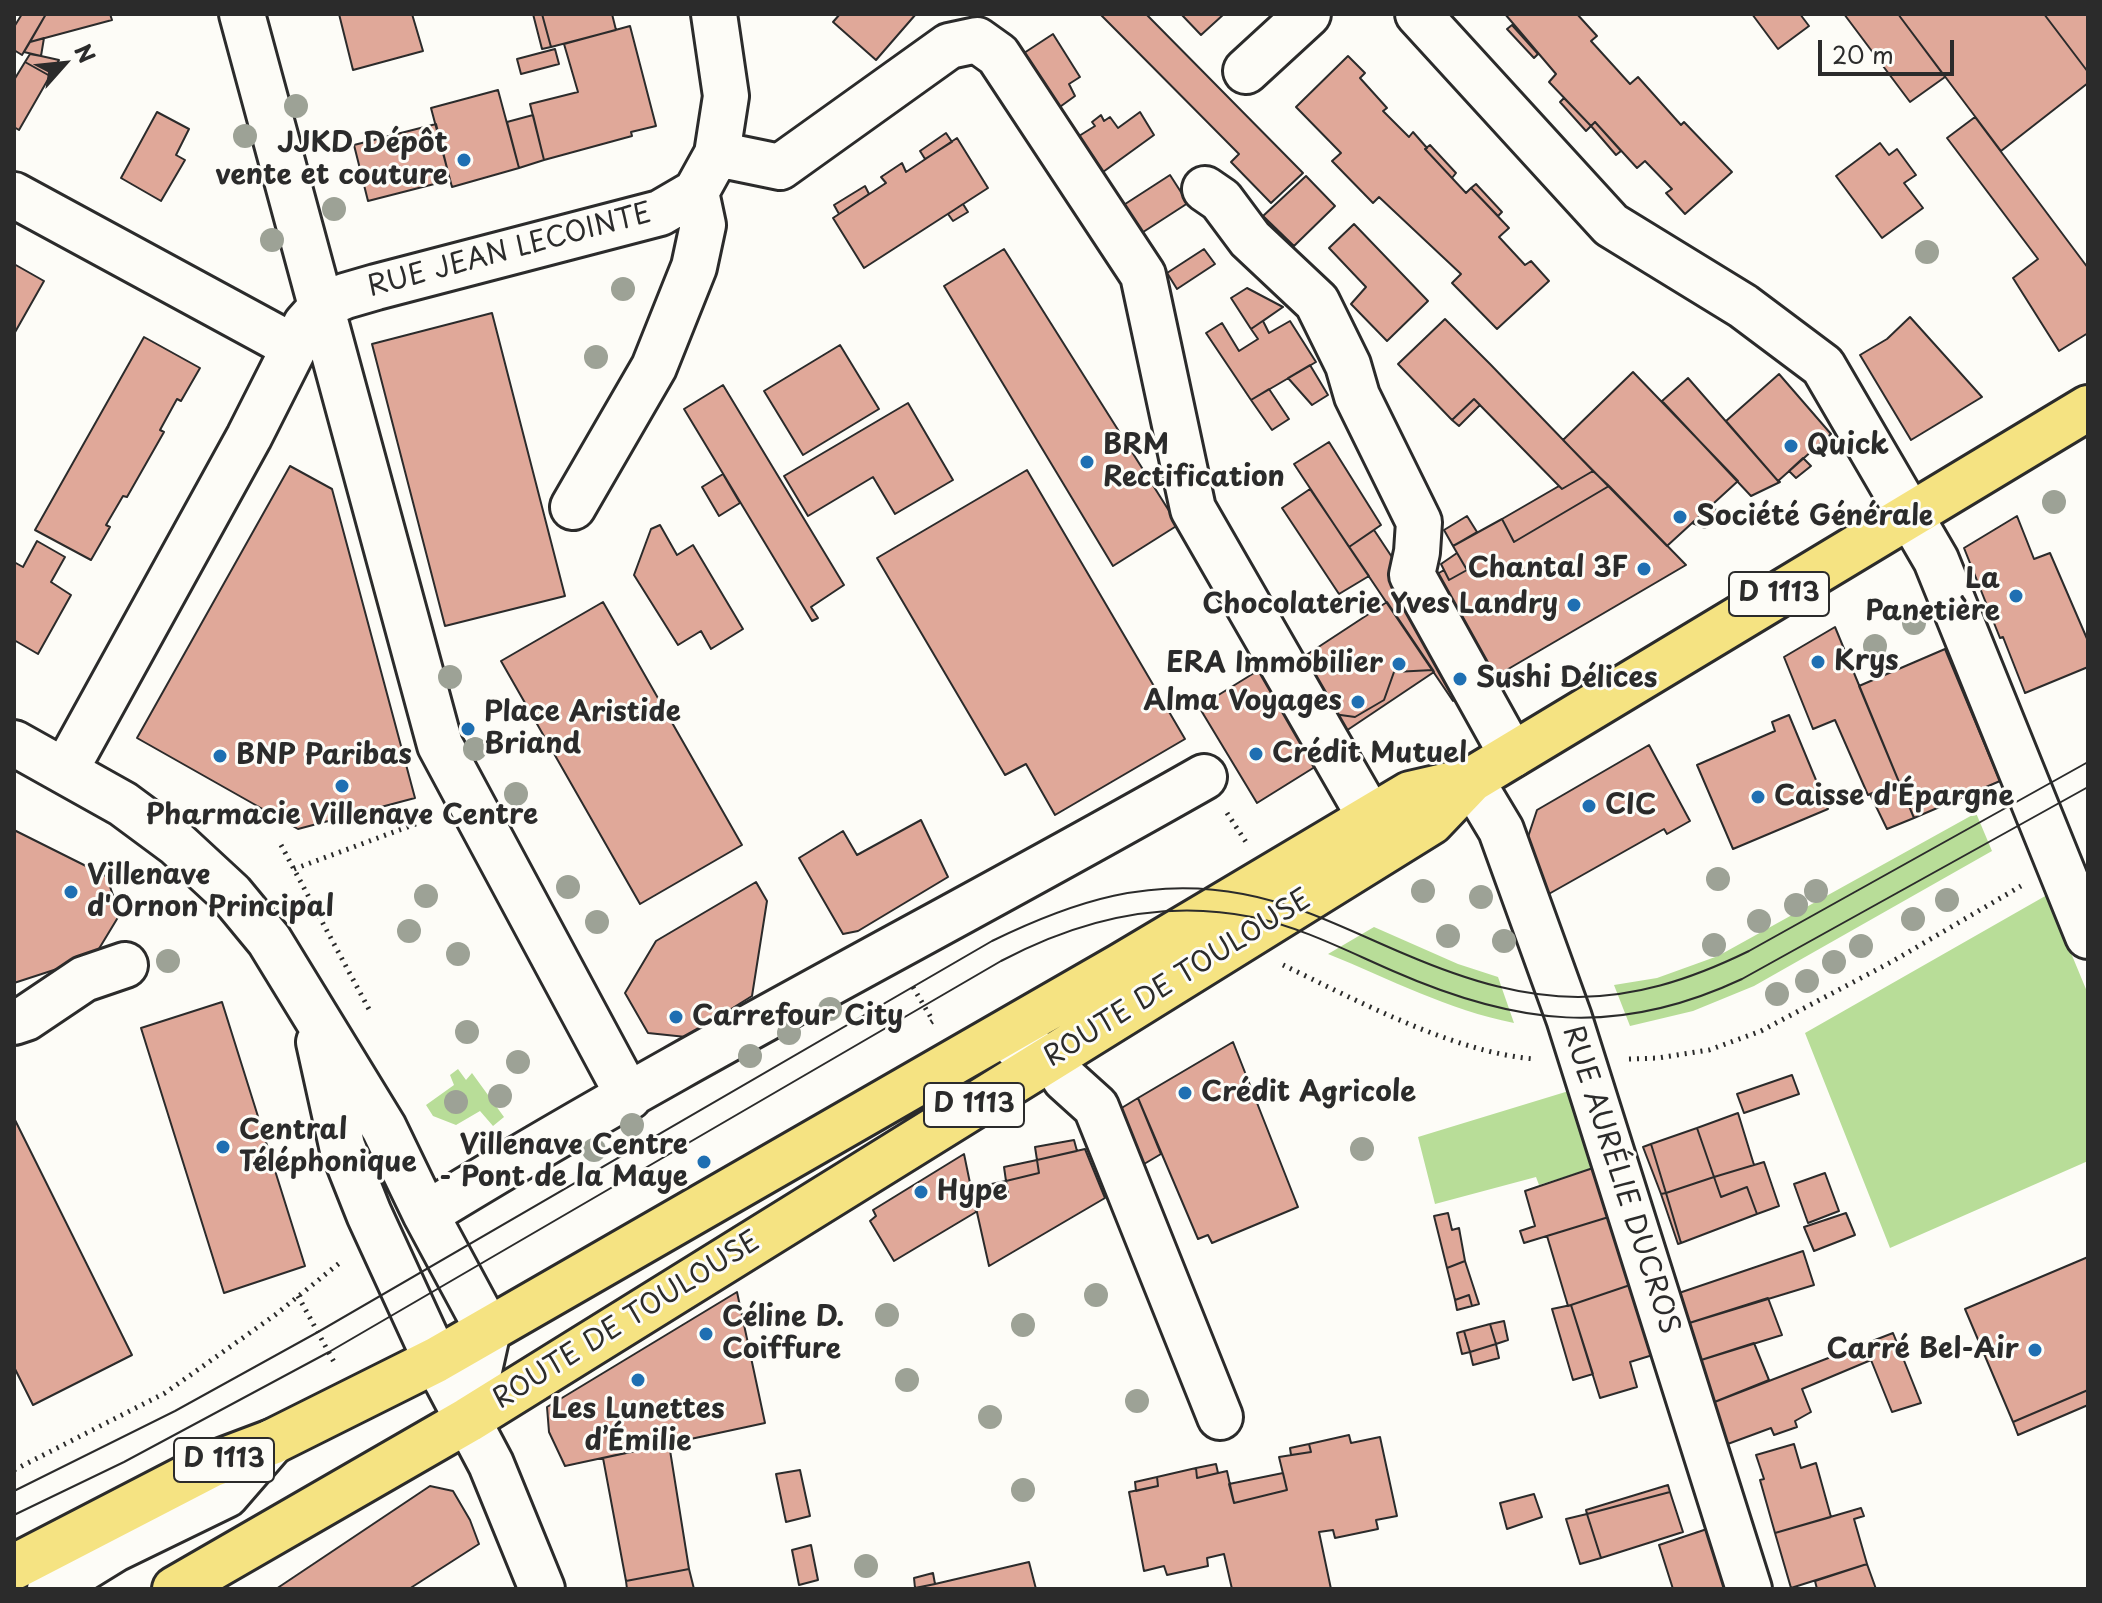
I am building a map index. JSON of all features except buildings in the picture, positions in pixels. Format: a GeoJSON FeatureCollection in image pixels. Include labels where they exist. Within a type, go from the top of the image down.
{"type":"FeatureCollection","features":[{"type":"Feature","properties":{"kind":"main road","name":"ROUTE DE TOULOUSE"},"geometry":{"type":"LineString","coordinates":[[468,1420],[1431,822],[1471,780],[2088,408]]}},
{"type":"Feature","properties":{"kind":"main road","name":"ROUTE DE TOULOUSE"},"geometry":{"type":"LineString","coordinates":[[436,1360],[1121,966],[1410,794],[1471,780]]}},
{"type":"Feature","properties":{"kind":"main road","name":"D 1113"},"geometry":{"type":"LineString","coordinates":[[14,1567],[211,1465],[272,1442],[436,1360]]}},
{"type":"Feature","properties":{"kind":"main road","name":"D 1113"},"geometry":{"type":"LineString","coordinates":[[175,1589],[468,1420]]}},
{"type":"Feature","properties":{"kind":"street"},"geometry":{"type":"LineString","coordinates":[[242,14],[440,745],[629,1097]]}},
{"type":"Feature","properties":{"kind":"street"},"geometry":{"type":"LineString","coordinates":[[573,507],[654,367],[688,281],[703,225],[696,192],[717,154],[726,96],[714,14]]}},
{"type":"Feature","properties":{"kind":"street"},"geometry":{"type":"LineString","coordinates":[[1246,71],[1308,14]]}},
{"type":"Feature","properties":{"kind":"street"},"geometry":{"type":"LineString","coordinates":[[1418,14],[1611,225],[1743,306],[1823,366],[1936,560],[2088,936]]}},
{"type":"Feature","properties":{"kind":"street"},"geometry":{"type":"LineString","coordinates":[[717,154],[780,167],[949,46],[977,40],[998,55],[1143,275],[1193,509],[1370,817]]}},
{"type":"Feature","properties":{"kind":"street"},"geometry":{"type":"LineString","coordinates":[[1205,189],[1221,200],[1250,239],[1317,302],[1348,365],[1357,396],[1419,522],[1412,575],[1512,755]]}},
{"type":"Feature","properties":{"kind":"street","name":"RUE JEAN LECOINTE"},"geometry":{"type":"LineString","coordinates":[[322,306],[376,287],[660,213],[696,192]]}},
{"type":"Feature","properties":{"kind":"street"},"geometry":{"type":"LineString","coordinates":[[14,195],[294,347]]}},
{"type":"Feature","properties":{"kind":"street"},"geometry":{"type":"LineString","coordinates":[[65,771],[242,451],[306,324],[322,306]]}},
{"type":"Feature","properties":{"kind":"street"},"geometry":{"type":"LineString","coordinates":[[14,743],[123,804],[177,844],[231,894],[269,940],[384,1128],[425,1213],[488,1330],[468,1420]]}},
{"type":"Feature","properties":{"kind":"street"},"geometry":{"type":"LineString","coordinates":[[441,1205],[891,948],[1057,861],[1204,777]]}},
{"type":"Feature","properties":{"kind":"street","name":"RUE AURÉLIE DUCROS"},"geometry":{"type":"LineString","coordinates":[[1471,780],[1501,830],[1583,1059],[1749,1589]]}},
{"type":"Feature","properties":{"kind":"street"},"geometry":{"type":"LineString","coordinates":[[14,1022],[26,1018],[84,979],[125,965]]}},
{"type":"Feature","properties":{"kind":"street"},"geometry":{"type":"LineString","coordinates":[[312,1008],[342,1146],[380,1239],[436,1360],[491,1464],[542,1589]]}},
{"type":"Feature","properties":{"kind":"street"},"geometry":{"type":"LineString","coordinates":[[993,1038],[1052,1058],[1065,1079],[1096,1107],[1220,1417]]}},
{"type":"Feature","properties":{"kind":"street"},"geometry":{"type":"LineString","coordinates":[[50,1589],[115,1549],[226,1495],[272,1442]]}},
{"type":"Feature","properties":{"kind":"path"},"geometry":{"type":"LineString","coordinates":[[294,869],[471,803]]}},
{"type":"Feature","properties":{"kind":"path"},"geometry":{"type":"LineString","coordinates":[[1282,965],[1453,1040],[1509,1057],[1658,1058],[1709,1050],[1761,1031],[1893,961],[2058,865]]}},
{"type":"Feature","properties":{"kind":"path"},"geometry":{"type":"LineString","coordinates":[[891,948],[933,1021],[919,1029]]}},
{"type":"Feature","properties":{"kind":"path"},"geometry":{"type":"LineString","coordinates":[[14,1470],[165,1393],[275,1315],[347,1257]]}},
{"type":"Feature","properties":{"kind":"green space"},"geometry":{"type":"Polygon","coordinates":[[[1976,813],[1992,851],[1754,986],[1693,1011],[1630,1026],[1614,985],[1657,978],[1718,956],[1976,813]]]}},
{"type":"Feature","properties":{"kind":"green space"},"geometry":{"type":"Polygon","coordinates":[[[2047,895],[2088,994],[2088,1161],[1890,1248],[1805,1033],[2047,895]]]}},
{"type":"Feature","properties":{"kind":"green space"},"geometry":{"type":"Polygon","coordinates":[[[1374,927],[1458,964],[1498,977],[1514,1023],[1442,1002],[1328,954],[1374,927]]]}},
{"type":"Feature","properties":{"kind":"green space"},"geometry":{"type":"Polygon","coordinates":[[[458,1069],[466,1080],[472,1073],[504,1117],[493,1126],[480,1111],[456,1125],[433,1116],[426,1105],[454,1085],[450,1075],[458,1069]]]}},
{"type":"Feature","properties":{"kind":"green space"},"geometry":{"type":"Polygon","coordinates":[[[1572,1090],[1596,1167],[1539,1185],[1536,1177],[1435,1204],[1418,1137],[1572,1090]]]}},
{"type":"Feature","properties":{"kind":"tram line"},"geometry":{"type":"LineString","coordinates":[[14,1491],[175,1411],[318,1332],[992,941],[1053,914],[1145,890],[1209,889],[1286,905],[1407,955],[1497,986],[1538,994],[1579,997],[1619,994],[1660,986],[1749,951],[2088,762]]}},
{"type":"Feature","properties":{"kind":"tram line"},"geometry":{"type":"LineString","coordinates":[[14,1515],[124,1462],[329,1352],[1001,961],[1060,934],[1091,924],[1154,912],[1219,912],[1288,927],[1438,989],[1482,1003],[1524,1013],[1609,1017],[1696,998],[1742,979],[2088,787]]}},
{"type":"Feature","properties":{"kind":"place","name":"JJKD Dépôt vente et couture"},"geometry":{"type":"Point","coordinates":[464,160]}},
{"type":"Feature","properties":{"kind":"place","name":"Quick"},"geometry":{"type":"Point","coordinates":[1791,446]}},
{"type":"Feature","properties":{"kind":"place","name":"BRM Rectification"},"geometry":{"type":"Point","coordinates":[1087,462]}},
{"type":"Feature","properties":{"kind":"place","name":"Société Générale"},"geometry":{"type":"Point","coordinates":[1680,517]}},
{"type":"Feature","properties":{"kind":"place","name":"Chantal 3F"},"geometry":{"type":"Point","coordinates":[1644,569]}},
{"type":"Feature","properties":{"kind":"place","name":"La Panetière"},"geometry":{"type":"Point","coordinates":[2016,596]}},
{"type":"Feature","properties":{"kind":"place","name":"Chocolaterie Yves Landry"},"geometry":{"type":"Point","coordinates":[1574,605]}},
{"type":"Feature","properties":{"kind":"place","name":"Krys"},"geometry":{"type":"Point","coordinates":[1818,662]}},
{"type":"Feature","properties":{"kind":"place","name":"ERA Immobilier"},"geometry":{"type":"Point","coordinates":[1399,664]}},
{"type":"Feature","properties":{"kind":"place","name":"Sushi Délices"},"geometry":{"type":"Point","coordinates":[1460,679]}},
{"type":"Feature","properties":{"kind":"place","name":"Alma Voyages"},"geometry":{"type":"Point","coordinates":[1358,702]}},
{"type":"Feature","properties":{"kind":"place","name":"Place Aristide Briand"},"geometry":{"type":"Point","coordinates":[468,729]}},
{"type":"Feature","properties":{"kind":"place","name":"Crédit Mutuel"},"geometry":{"type":"Point","coordinates":[1256,754]}},
{"type":"Feature","properties":{"kind":"place","name":"BNP Paribas"},"geometry":{"type":"Point","coordinates":[220,756]}},
{"type":"Feature","properties":{"kind":"place","name":"Pharmacie Villenave Centre"},"geometry":{"type":"Point","coordinates":[342,786]}},
{"type":"Feature","properties":{"kind":"place","name":"Caisse d'Épargne"},"geometry":{"type":"Point","coordinates":[1758,797]}},
{"type":"Feature","properties":{"kind":"place","name":"CIC"},"geometry":{"type":"Point","coordinates":[1589,806]}},
{"type":"Feature","properties":{"kind":"place","name":"Villenave d'Ornon Principal"},"geometry":{"type":"Point","coordinates":[71,892]}},
{"type":"Feature","properties":{"kind":"place","name":"Carrefour City"},"geometry":{"type":"Point","coordinates":[676,1017]}},
{"type":"Feature","properties":{"kind":"place","name":"Crédit Agricole"},"geometry":{"type":"Point","coordinates":[1185,1093]}},
{"type":"Feature","properties":{"kind":"place","name":"Central Téléphonique"},"geometry":{"type":"Point","coordinates":[223,1147]}},
{"type":"Feature","properties":{"kind":"place","name":"Villenave Centre - Pont de la Maye"},"geometry":{"type":"Point","coordinates":[704,1162]}},
{"type":"Feature","properties":{"kind":"place","name":"Hype"},"geometry":{"type":"Point","coordinates":[921,1192]}},
{"type":"Feature","properties":{"kind":"place","name":"Céline D. Coiffure"},"geometry":{"type":"Point","coordinates":[706,1334]}},
{"type":"Feature","properties":{"kind":"place","name":"Carré Bel-Air"},"geometry":{"type":"Point","coordinates":[2035,1350]}},
{"type":"Feature","properties":{"kind":"place","name":"Les Lunettes d’Émilie"},"geometry":{"type":"Point","coordinates":[638,1380]}}]}
